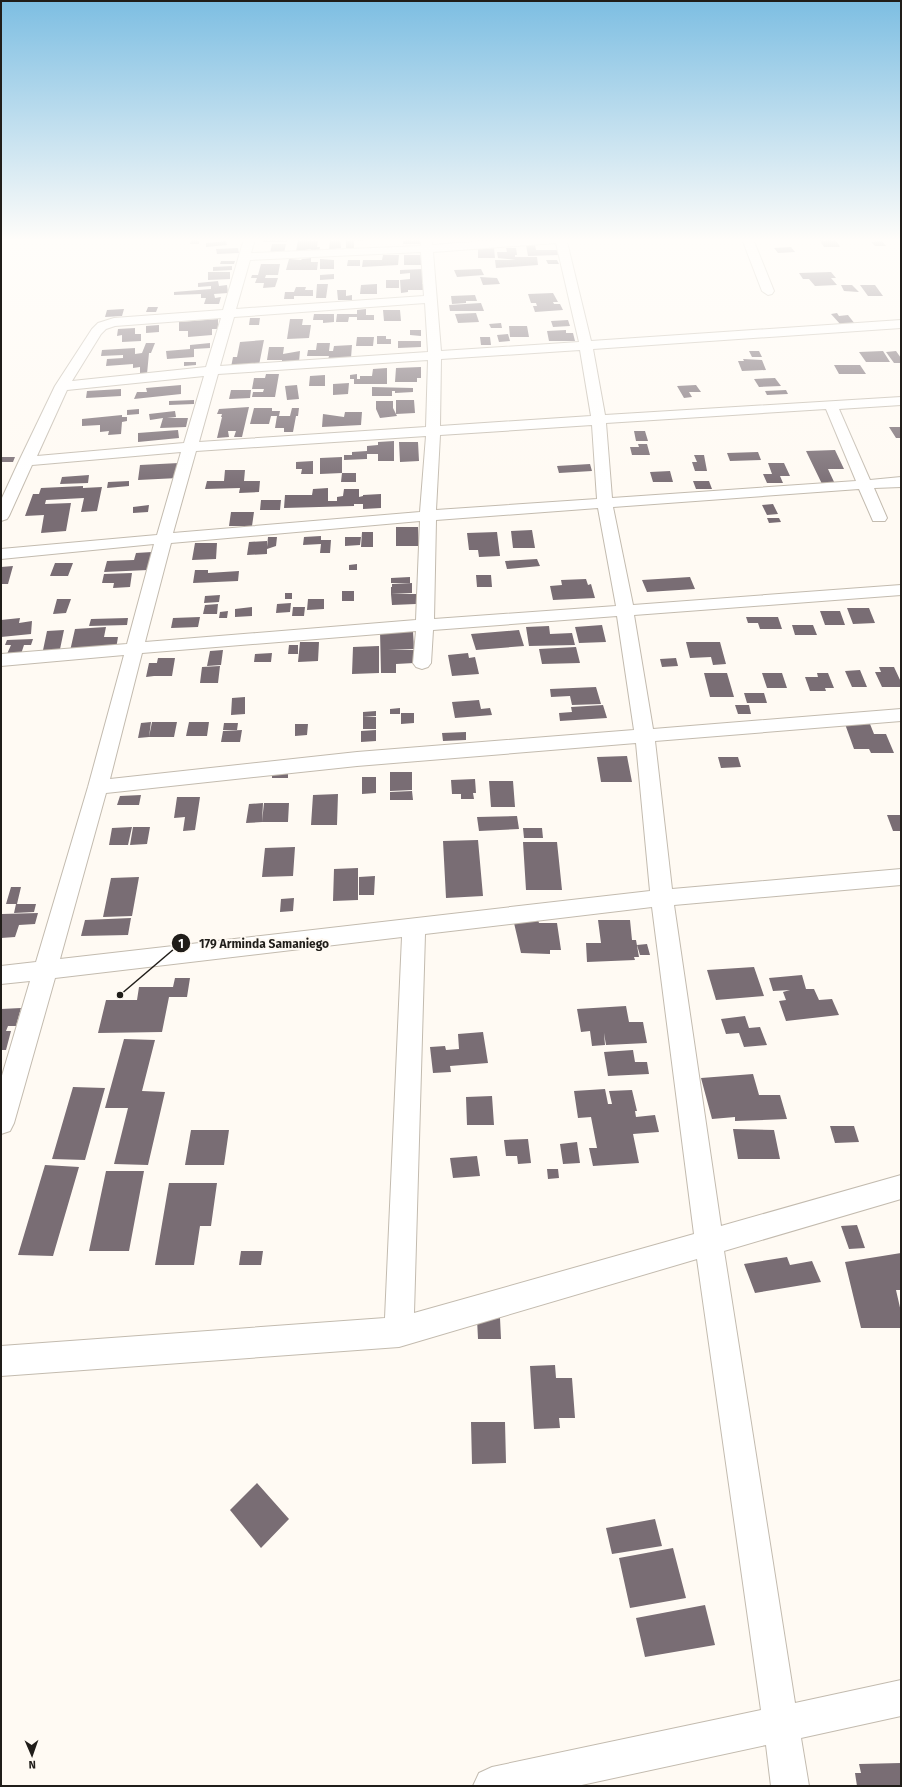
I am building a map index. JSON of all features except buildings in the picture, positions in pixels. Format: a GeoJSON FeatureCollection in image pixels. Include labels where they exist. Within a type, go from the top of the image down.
{"type":"FeatureCollection","features":[{"type":"Feature","properties":{"kind":"street"},"geometry":{"type":"LineString","coordinates":[[1,516],[62,386],[96,332],[102,326],[113,322]]}},
{"type":"Feature","properties":{"kind":"street"},"geometry":{"type":"LineString","coordinates":[[1,1123],[98,786],[164,538],[225,322]]}},
{"type":"Feature","properties":{"kind":"street"},"geometry":{"type":"LineString","coordinates":[[422,663],[433,431],[435,357],[432,322]]}},
{"type":"Feature","properties":{"kind":"street"},"geometry":{"type":"LineString","coordinates":[[580,322],[599,420],[605,503],[625,610],[645,736],[662,898],[709,1242],[779,1722],[790,1786]]}},
{"type":"Feature","properties":{"kind":"street"},"geometry":{"type":"LineString","coordinates":[[62,386],[211,371],[435,357],[901,324]]}},
{"type":"Feature","properties":{"kind":"street"},"geometry":{"type":"LineString","coordinates":[[26,461],[190,447],[599,420],[619,417],[901,401]]}},
{"type":"Feature","properties":{"kind":"street"},"geometry":{"type":"LineString","coordinates":[[831,405],[879,518]]}},
{"type":"Feature","properties":{"kind":"street"},"geometry":{"type":"LineString","coordinates":[[1,554],[164,538],[428,516],[901,482]]}},
{"type":"Feature","properties":{"kind":"street"},"geometry":{"type":"LineString","coordinates":[[1,660],[425,625],[901,590]]}},
{"type":"Feature","properties":{"kind":"street"},"geometry":{"type":"LineString","coordinates":[[98,786],[357,759],[901,715]]}},
{"type":"Feature","properties":{"kind":"street"},"geometry":{"type":"LineString","coordinates":[[1,975],[662,898],[901,877]]}},
{"type":"Feature","properties":{"kind":"street"},"geometry":{"type":"LineString","coordinates":[[399,1332],[414,927]]}},
{"type":"Feature","properties":{"kind":"street"},"geometry":{"type":"LineString","coordinates":[[1,1361],[399,1332],[901,1187]]}},
{"type":"Feature","properties":{"kind":"street"},"geometry":{"type":"LineString","coordinates":[[492,1786],[779,1722],[901,1698]]}},
{"type":"Feature","properties":{"kind":"place","name":"179 Arminda Samaniego"},"geometry":{"type":"Point","coordinates":[120,995]}}]}
